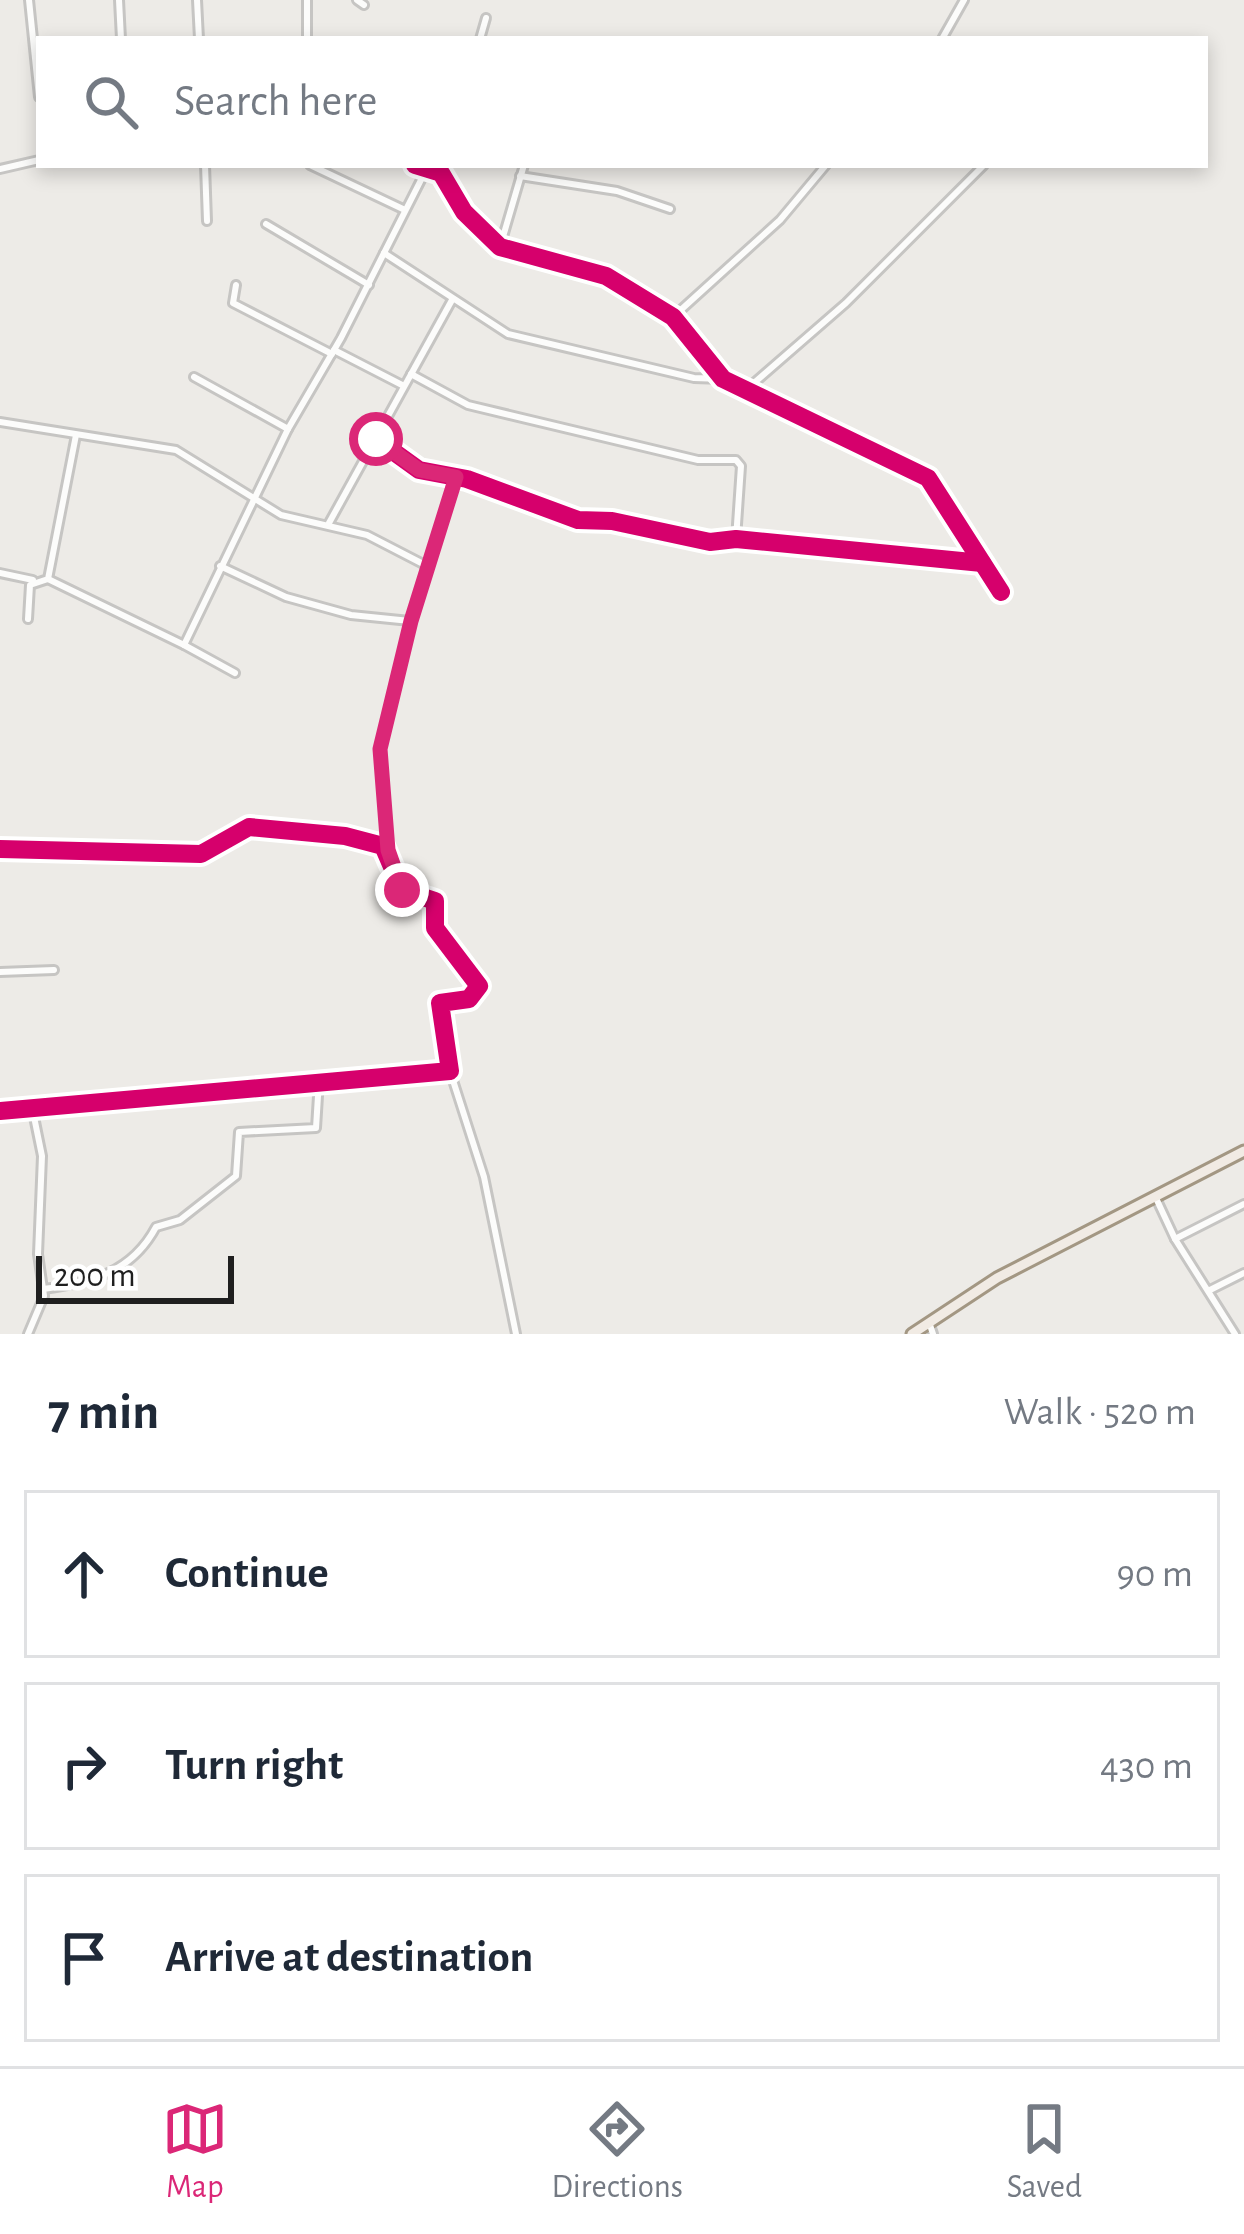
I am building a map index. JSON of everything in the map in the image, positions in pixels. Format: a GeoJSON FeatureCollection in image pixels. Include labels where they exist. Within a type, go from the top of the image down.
{"type":"FeatureCollection","features":[{"type":"Feature","properties":{"kind":"main road"},"geometry":{"type":"LineString","coordinates":[[912,1334],[997,1278],[1244,1151]]}},
{"type":"Feature","properties":{"kind":"street"},"geometry":{"type":"LineString","coordinates":[[28,0],[36,71]]}},
{"type":"Feature","properties":{"kind":"street"},"geometry":{"type":"LineString","coordinates":[[119,0],[121,36]]}},
{"type":"Feature","properties":{"kind":"street"},"geometry":{"type":"LineString","coordinates":[[197,0],[199,36]]}},
{"type":"Feature","properties":{"kind":"street"},"geometry":{"type":"LineString","coordinates":[[307,0],[308,36]]}},
{"type":"Feature","properties":{"kind":"street"},"geometry":{"type":"LineString","coordinates":[[944,36],[964,0]]}},
{"type":"Feature","properties":{"kind":"street"},"geometry":{"type":"LineString","coordinates":[[481,36],[486,18]]}},
{"type":"Feature","properties":{"kind":"street"},"geometry":{"type":"LineString","coordinates":[[0,169],[36,161]]}},
{"type":"Feature","properties":{"kind":"street"},"geometry":{"type":"LineString","coordinates":[[205,168],[207,221]]}},
{"type":"Feature","properties":{"kind":"street"},"geometry":{"type":"LineString","coordinates":[[316,168],[405,210]]}},
{"type":"Feature","properties":{"kind":"street"},"geometry":{"type":"LineString","coordinates":[[422,168],[442,169],[464,212],[500,247],[606,276],[674,317],[722,379]]}},
{"type":"Feature","properties":{"kind":"street"},"geometry":{"type":"LineString","coordinates":[[500,247],[515,209],[523,168]]}},
{"type":"Feature","properties":{"kind":"street"},"geometry":{"type":"LineString","coordinates":[[674,317],[780,220],[823,168]]}},
{"type":"Feature","properties":{"kind":"street"},"geometry":{"type":"LineString","coordinates":[[746,389],[846,302],[981,168]]}},
{"type":"Feature","properties":{"kind":"street"},"geometry":{"type":"LineString","coordinates":[[184,645],[288,429],[369,285],[426,170]]}},
{"type":"Feature","properties":{"kind":"street"},"geometry":{"type":"LineString","coordinates":[[520,176],[617,191],[670,208]]}},
{"type":"Feature","properties":{"kind":"street"},"geometry":{"type":"LineString","coordinates":[[266,224],[369,285]]}},
{"type":"Feature","properties":{"kind":"street"},"geometry":{"type":"LineString","coordinates":[[383,253],[508,334],[694,378],[722,379],[928,478],[1001,592]]}},
{"type":"Feature","properties":{"kind":"street"},"geometry":{"type":"LineString","coordinates":[[236,286],[233,303],[404,386]]}},
{"type":"Feature","properties":{"kind":"street"},"geometry":{"type":"LineString","coordinates":[[328,523],[452,300]]}},
{"type":"Feature","properties":{"kind":"street"},"geometry":{"type":"LineString","coordinates":[[411,374],[468,405],[698,460],[736,460],[741,466],[736,539]]}},
{"type":"Feature","properties":{"kind":"street"},"geometry":{"type":"LineString","coordinates":[[194,376],[288,429]]}},
{"type":"Feature","properties":{"kind":"street"},"geometry":{"type":"LineString","coordinates":[[0,422],[176,450],[281,515],[328,523],[384,541],[429,567]]}},
{"type":"Feature","properties":{"kind":"street"},"geometry":{"type":"LineString","coordinates":[[48,579],[76,435]]}},
{"type":"Feature","properties":{"kind":"street"},"geometry":{"type":"LineString","coordinates":[[376,439],[419,470],[456,477],[578,520],[612,521],[710,542],[736,539],[982,562]]}},
{"type":"Feature","properties":{"kind":"street"},"geometry":{"type":"LineString","coordinates":[[456,477],[411,621],[380,749],[388,850],[398,886],[435,902],[435,928],[478,986],[469,999],[440,1004],[450,1071],[484,1177],[516,1334]]}},
{"type":"Feature","properties":{"kind":"street"},"geometry":{"type":"LineString","coordinates":[[220,566],[286,597],[351,615],[411,621]]}},
{"type":"Feature","properties":{"kind":"street"},"geometry":{"type":"LineString","coordinates":[[0,573],[37,581]]}},
{"type":"Feature","properties":{"kind":"street"},"geometry":{"type":"LineString","coordinates":[[28,620],[30,585],[48,579],[236,674]]}},
{"type":"Feature","properties":{"kind":"street"},"geometry":{"type":"LineString","coordinates":[[0,849],[201,854],[249,827],[345,836],[388,850]]}},
{"type":"Feature","properties":{"kind":"street"},"geometry":{"type":"LineString","coordinates":[[0,972],[54,970]]}},
{"type":"Feature","properties":{"kind":"street"},"geometry":{"type":"LineString","coordinates":[[0,1111],[320,1080],[429,1077],[450,1071]]}},
{"type":"Feature","properties":{"kind":"street"},"geometry":{"type":"LineString","coordinates":[[44,1289],[78,1287],[111,1275],[143,1250],[156,1227],[180,1220],[236,1177],[239,1132],[316,1128],[320,1080]]}},
{"type":"Feature","properties":{"kind":"street"},"geometry":{"type":"LineString","coordinates":[[28,1334],[44,1289],[38,1254],[42,1156],[32,1107]]}},
{"type":"Feature","properties":{"kind":"street"},"geometry":{"type":"LineString","coordinates":[[1155,1196],[1174,1239],[1234,1334]]}},
{"type":"Feature","properties":{"kind":"street"},"geometry":{"type":"LineString","coordinates":[[1174,1239],[1244,1204]]}},
{"type":"Feature","properties":{"kind":"street"},"geometry":{"type":"LineString","coordinates":[[1210,1290],[1244,1273]]}},
{"type":"Feature","properties":{"kind":"street"},"geometry":{"type":"LineString","coordinates":[[929,1322],[933,1334]]}},
{"type":"Feature","properties":{"kind":"cycle path"},"geometry":{"type":"LineString","coordinates":[[425,168],[441,173],[464,212],[500,247],[606,276],[673,317],[723,379],[928,478],[1001,592]]}},
{"type":"Feature","properties":{"kind":"cycle path"},"geometry":{"type":"LineString","coordinates":[[376,439],[419,470],[467,479],[578,520],[612,521],[710,542],[736,539],[982,563]]}},
{"type":"Feature","properties":{"kind":"cycle path"},"geometry":{"type":"LineString","coordinates":[[0,849],[201,854],[249,827],[345,836],[383,846],[402,890],[435,901],[435,928],[479,986],[469,999],[440,1003],[450,1071],[0,1111]]}},
{"type":"Feature","properties":{"kind":"route"},"geometry":{"type":"LineString","coordinates":[[376,439],[419,470],[456,477],[398,665],[380,749],[391,835],[388,850],[392,874],[402,890]]}}]}
